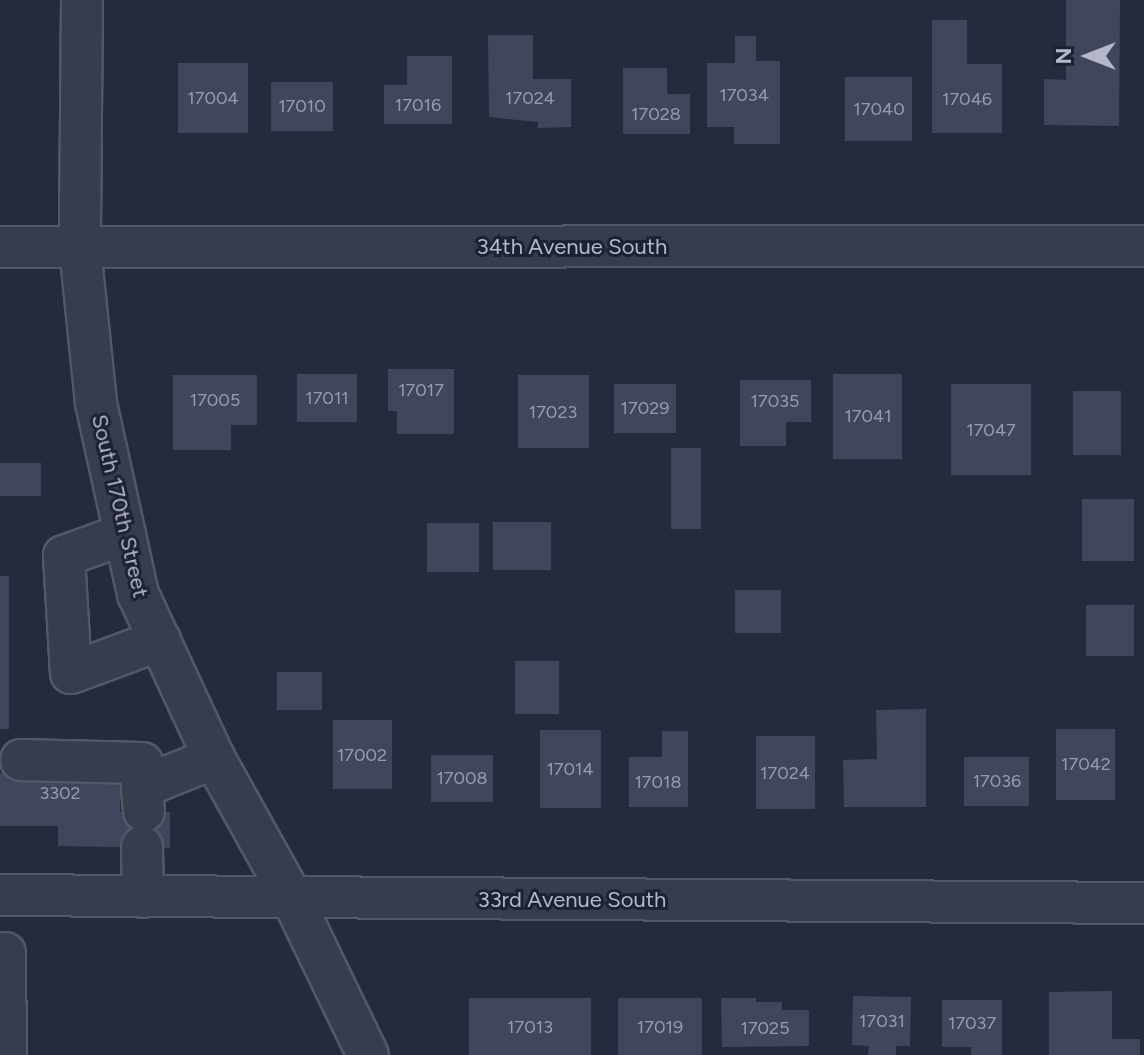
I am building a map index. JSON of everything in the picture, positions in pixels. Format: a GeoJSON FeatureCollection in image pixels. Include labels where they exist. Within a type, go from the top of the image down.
{"type":"FeatureCollection","features":[{"type":"Feature","properties":{"kind":"street","name":"South 170th Street"},"geometry":{"type":"LineString","coordinates":[[82,0],[80,248],[96,403],[138,594],[214,758],[293,900],[368,1055]]}},
{"type":"Feature","properties":{"kind":"street","name":"34th Avenue South"},"geometry":{"type":"LineString","coordinates":[[0,247],[1144,246]]}},
{"type":"Feature","properties":{"kind":"street"},"geometry":{"type":"LineString","coordinates":[[125,534],[64,556],[71,673],[160,640]]}},
{"type":"Feature","properties":{"kind":"street"},"geometry":{"type":"LineString","coordinates":[[143,815],[214,758]]}},
{"type":"Feature","properties":{"kind":"street"},"geometry":{"type":"LineString","coordinates":[[21,760],[142,763],[143,897]]}},
{"type":"Feature","properties":{"kind":"street","name":"33rd Avenue South"},"geometry":{"type":"LineString","coordinates":[[0,895],[293,900],[1144,903]]}},
{"type":"Feature","properties":{"kind":"street"},"geometry":{"type":"LineString","coordinates":[[5,953],[6,1055]]}},
{"type":"Feature","properties":{"kind":"building"},"geometry":{"type":"Polygon","coordinates":[[[1066,0],[1120,0],[1119,126],[1044,125],[1044,79],[1066,80],[1066,0]]]}},
{"type":"Feature","properties":{"kind":"building"},"geometry":{"type":"Polygon","coordinates":[[[932,20],[967,20],[967,64],[1002,64],[1002,133],[932,133],[932,20]]]}},
{"type":"Feature","properties":{"kind":"building"},"geometry":{"type":"Polygon","coordinates":[[[488,35],[533,35],[533,79],[571,79],[571,127],[538,128],[538,122],[489,117],[488,35]]]}},
{"type":"Feature","properties":{"kind":"building"},"geometry":{"type":"Polygon","coordinates":[[[735,36],[756,36],[756,61],[780,61],[780,144],[734,144],[734,127],[707,127],[707,63],[735,63],[735,36]]]}},
{"type":"Feature","properties":{"kind":"building"},"geometry":{"type":"Polygon","coordinates":[[[407,56],[452,56],[452,124],[384,124],[384,85],[407,85],[407,56]]]}},
{"type":"Feature","properties":{"kind":"building"},"geometry":{"type":"Polygon","coordinates":[[[178,63],[248,63],[248,133],[178,133],[178,63]]]}},
{"type":"Feature","properties":{"kind":"building"},"geometry":{"type":"Polygon","coordinates":[[[623,68],[667,68],[667,94],[690,94],[690,134],[623,134],[623,68]]]}},
{"type":"Feature","properties":{"kind":"building"},"geometry":{"type":"Polygon","coordinates":[[[845,77],[912,77],[912,141],[845,141],[845,77]]]}},
{"type":"Feature","properties":{"kind":"building"},"geometry":{"type":"Polygon","coordinates":[[[271,82],[333,82],[333,131],[271,131],[271,82]]]}},
{"type":"Feature","properties":{"kind":"building"},"geometry":{"type":"Polygon","coordinates":[[[388,369],[454,369],[454,434],[397,434],[397,411],[388,411],[388,369]]]}},
{"type":"Feature","properties":{"kind":"building"},"geometry":{"type":"Polygon","coordinates":[[[297,374],[357,374],[357,422],[297,422],[297,374]]]}},
{"type":"Feature","properties":{"kind":"building"},"geometry":{"type":"Polygon","coordinates":[[[833,374],[902,374],[902,459],[833,459],[833,374]]]}},
{"type":"Feature","properties":{"kind":"building"},"geometry":{"type":"Polygon","coordinates":[[[173,375],[257,375],[257,425],[231,425],[231,450],[173,450],[173,375]]]}},
{"type":"Feature","properties":{"kind":"building"},"geometry":{"type":"Polygon","coordinates":[[[518,375],[589,375],[589,448],[518,448],[518,375]]]}},
{"type":"Feature","properties":{"kind":"building"},"geometry":{"type":"Polygon","coordinates":[[[740,380],[811,380],[811,422],[786,422],[786,446],[740,446],[740,380]]]}},
{"type":"Feature","properties":{"kind":"building"},"geometry":{"type":"Polygon","coordinates":[[[614,384],[676,384],[676,433],[614,433],[614,384]]]}},
{"type":"Feature","properties":{"kind":"building"},"geometry":{"type":"Polygon","coordinates":[[[951,384],[1031,384],[1031,475],[951,475],[951,384]]]}},
{"type":"Feature","properties":{"kind":"building"},"geometry":{"type":"Polygon","coordinates":[[[1073,391],[1121,391],[1121,455],[1073,455],[1073,391]]]}},
{"type":"Feature","properties":{"kind":"building"},"geometry":{"type":"Polygon","coordinates":[[[671,448],[701,448],[701,529],[671,529],[671,448]]]}},
{"type":"Feature","properties":{"kind":"building"},"geometry":{"type":"Polygon","coordinates":[[[0,463],[41,463],[41,496],[0,496],[0,463]]]}},
{"type":"Feature","properties":{"kind":"building"},"geometry":{"type":"Polygon","coordinates":[[[1082,499],[1134,499],[1134,561],[1082,561],[1082,499]]]}},
{"type":"Feature","properties":{"kind":"building"},"geometry":{"type":"Polygon","coordinates":[[[493,522],[551,522],[551,570],[493,570],[493,522]]]}},
{"type":"Feature","properties":{"kind":"building"},"geometry":{"type":"Polygon","coordinates":[[[427,523],[479,523],[479,572],[427,572],[427,523]]]}},
{"type":"Feature","properties":{"kind":"building"},"geometry":{"type":"Polygon","coordinates":[[[0,576],[9,576],[9,729],[0,729],[0,576]]]}},
{"type":"Feature","properties":{"kind":"building"},"geometry":{"type":"Polygon","coordinates":[[[735,590],[781,590],[781,633],[735,633],[735,590]]]}},
{"type":"Feature","properties":{"kind":"building"},"geometry":{"type":"Polygon","coordinates":[[[1086,605],[1134,605],[1134,656],[1086,656],[1086,605]]]}},
{"type":"Feature","properties":{"kind":"building"},"geometry":{"type":"Polygon","coordinates":[[[515,661],[559,661],[559,714],[515,714],[515,661]]]}},
{"type":"Feature","properties":{"kind":"building"},"geometry":{"type":"Polygon","coordinates":[[[277,672],[322,672],[322,710],[277,710],[277,672]]]}},
{"type":"Feature","properties":{"kind":"building"},"geometry":{"type":"Polygon","coordinates":[[[926,709],[926,807],[844,807],[843,760],[877,759],[876,710],[926,709]]]}},
{"type":"Feature","properties":{"kind":"building"},"geometry":{"type":"Polygon","coordinates":[[[333,720],[392,720],[392,789],[333,789],[333,720]]]}},
{"type":"Feature","properties":{"kind":"building"},"geometry":{"type":"Polygon","coordinates":[[[1056,729],[1115,729],[1115,800],[1056,800],[1056,729]]]}},
{"type":"Feature","properties":{"kind":"building"},"geometry":{"type":"Polygon","coordinates":[[[540,730],[601,730],[601,808],[540,808],[540,730]]]}},
{"type":"Feature","properties":{"kind":"building"},"geometry":{"type":"Polygon","coordinates":[[[662,731],[688,731],[688,807],[629,807],[629,757],[662,757],[662,731]]]}},
{"type":"Feature","properties":{"kind":"building"},"geometry":{"type":"Polygon","coordinates":[[[756,736],[815,736],[815,809],[756,809],[756,736]]]}},
{"type":"Feature","properties":{"kind":"building"},"geometry":{"type":"Polygon","coordinates":[[[431,755],[493,755],[493,802],[431,802],[431,755]]]}},
{"type":"Feature","properties":{"kind":"building"},"geometry":{"type":"Polygon","coordinates":[[[964,757],[1029,757],[1029,806],[964,806],[964,757]]]}},
{"type":"Feature","properties":{"kind":"building"},"geometry":{"type":"Polygon","coordinates":[[[0,773],[121,775],[120,812],[170,812],[170,848],[58,846],[58,826],[0,826],[0,773]]]}},
{"type":"Feature","properties":{"kind":"building"},"geometry":{"type":"Polygon","coordinates":[[[1112,991],[1112,1039],[1140,1039],[1140,1055],[1049,1055],[1049,992],[1112,991]]]}},
{"type":"Feature","properties":{"kind":"building"},"geometry":{"type":"Polygon","coordinates":[[[853,996],[911,997],[910,1046],[896,1046],[896,1055],[868,1055],[869,1046],[852,1045],[853,996]]]}},
{"type":"Feature","properties":{"kind":"building"},"geometry":{"type":"Polygon","coordinates":[[[469,998],[591,998],[591,1055],[469,1055],[469,998]]]}},
{"type":"Feature","properties":{"kind":"building"},"geometry":{"type":"Polygon","coordinates":[[[618,998],[702,998],[702,1055],[618,1055],[618,998]]]}},
{"type":"Feature","properties":{"kind":"building"},"geometry":{"type":"Polygon","coordinates":[[[721,998],[756,998],[756,1002],[782,1002],[782,1010],[809,1010],[809,1046],[722,1047],[721,998]]]}},
{"type":"Feature","properties":{"kind":"building"},"geometry":{"type":"Polygon","coordinates":[[[942,1000],[1002,1000],[1002,1055],[971,1055],[971,1047],[942,1047],[942,1000]]]}}]}
